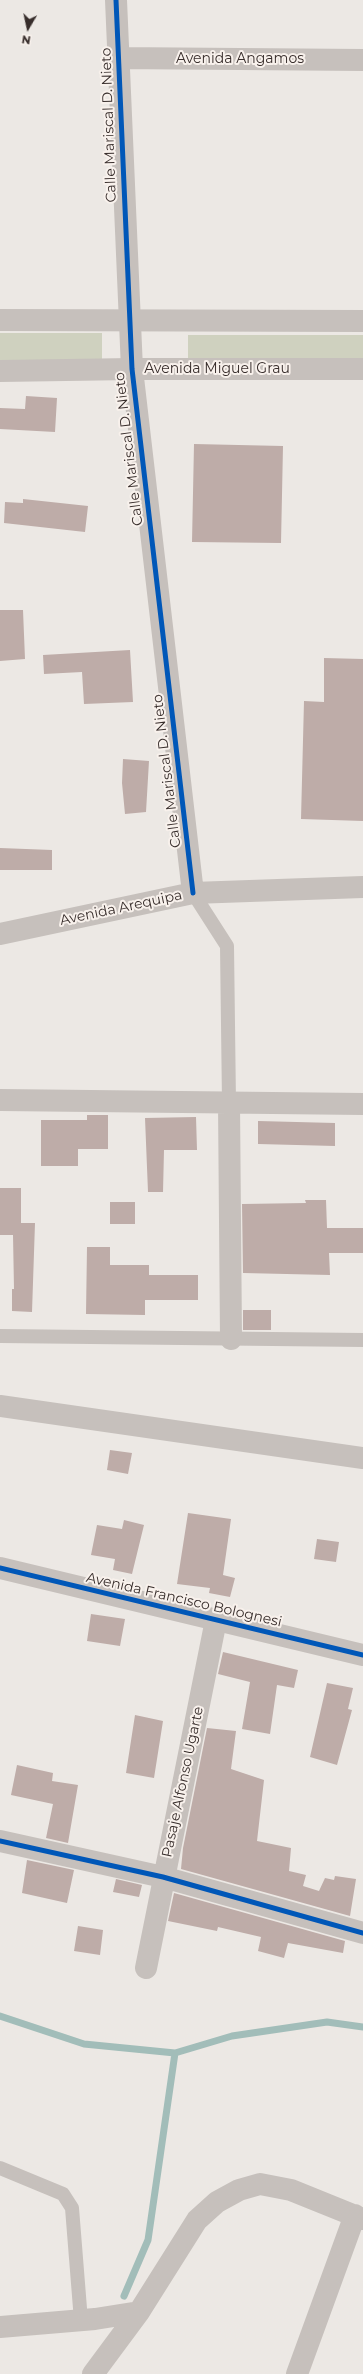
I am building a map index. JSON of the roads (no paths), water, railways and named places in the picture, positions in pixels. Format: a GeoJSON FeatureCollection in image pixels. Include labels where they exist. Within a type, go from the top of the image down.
{"type":"FeatureCollection","features":[{"type":"Feature","properties":{"kind":"street","name":"Calle Mariscal D. Nieto"},"geometry":{"type":"LineString","coordinates":[[116,0],[132,368],[193,893]]}},
{"type":"Feature","properties":{"kind":"street","name":"Avenida Angamos"},"geometry":{"type":"LineString","coordinates":[[118,58],[363,60]]}},
{"type":"Feature","properties":{"kind":"street"},"geometry":{"type":"LineString","coordinates":[[0,320],[363,321]]}},
{"type":"Feature","properties":{"kind":"street","name":"Avenida Miguel Grau"},"geometry":{"type":"LineString","coordinates":[[0,371],[132,368],[363,369]]}},
{"type":"Feature","properties":{"kind":"street","name":"Avenida Arequipa"},"geometry":{"type":"LineString","coordinates":[[0,934],[193,893],[363,887]]}},
{"type":"Feature","properties":{"kind":"street"},"geometry":{"type":"LineString","coordinates":[[0,1100],[363,1104]]}},
{"type":"Feature","properties":{"kind":"street"},"geometry":{"type":"LineString","coordinates":[[229,1103],[231,1339]]}},
{"type":"Feature","properties":{"kind":"street"},"geometry":{"type":"LineString","coordinates":[[0,1406],[363,1458]]}},
{"type":"Feature","properties":{"kind":"street","name":"Avenida Francisco Bolognesi"},"geometry":{"type":"LineString","coordinates":[[0,1568],[363,1655]]}},
{"type":"Feature","properties":{"kind":"street","name":"Pasaje Alfonso Ugarte"},"geometry":{"type":"LineString","coordinates":[[146,1968],[163,1876],[216,1620]]}},
{"type":"Feature","properties":{"kind":"street"},"geometry":{"type":"LineString","coordinates":[[0,1841],[163,1876],[363,1933]]}},
{"type":"Feature","properties":{"kind":"street"},"geometry":{"type":"LineString","coordinates":[[93,2374],[197,2220],[217,2202],[239,2190],[260,2184],[291,2190],[359,2217],[297,2374]]}},
{"type":"Feature","properties":{"kind":"street"},"geometry":{"type":"LineString","coordinates":[[0,2327],[88,2320],[136,2312]]}},
{"type":"Feature","properties":{"kind":"lane"},"geometry":{"type":"LineString","coordinates":[[193,893],[227,946],[229,1103]]}},
{"type":"Feature","properties":{"kind":"lane"},"geometry":{"type":"LineString","coordinates":[[0,1336],[363,1340]]}},
{"type":"Feature","properties":{"kind":"lane"},"geometry":{"type":"LineString","coordinates":[[0,2168],[63,2194],[72,2208],[88,2320]]}},
{"type":"Feature","properties":{"kind":"waterway"},"geometry":{"type":"LineString","coordinates":[[0,2016],[84,2044],[175,2053],[232,2036],[327,2022],[363,2027]]}},
{"type":"Feature","properties":{"kind":"waterway"},"geometry":{"type":"LineString","coordinates":[[124,2296],[148,2240],[175,2053]]}}]}
